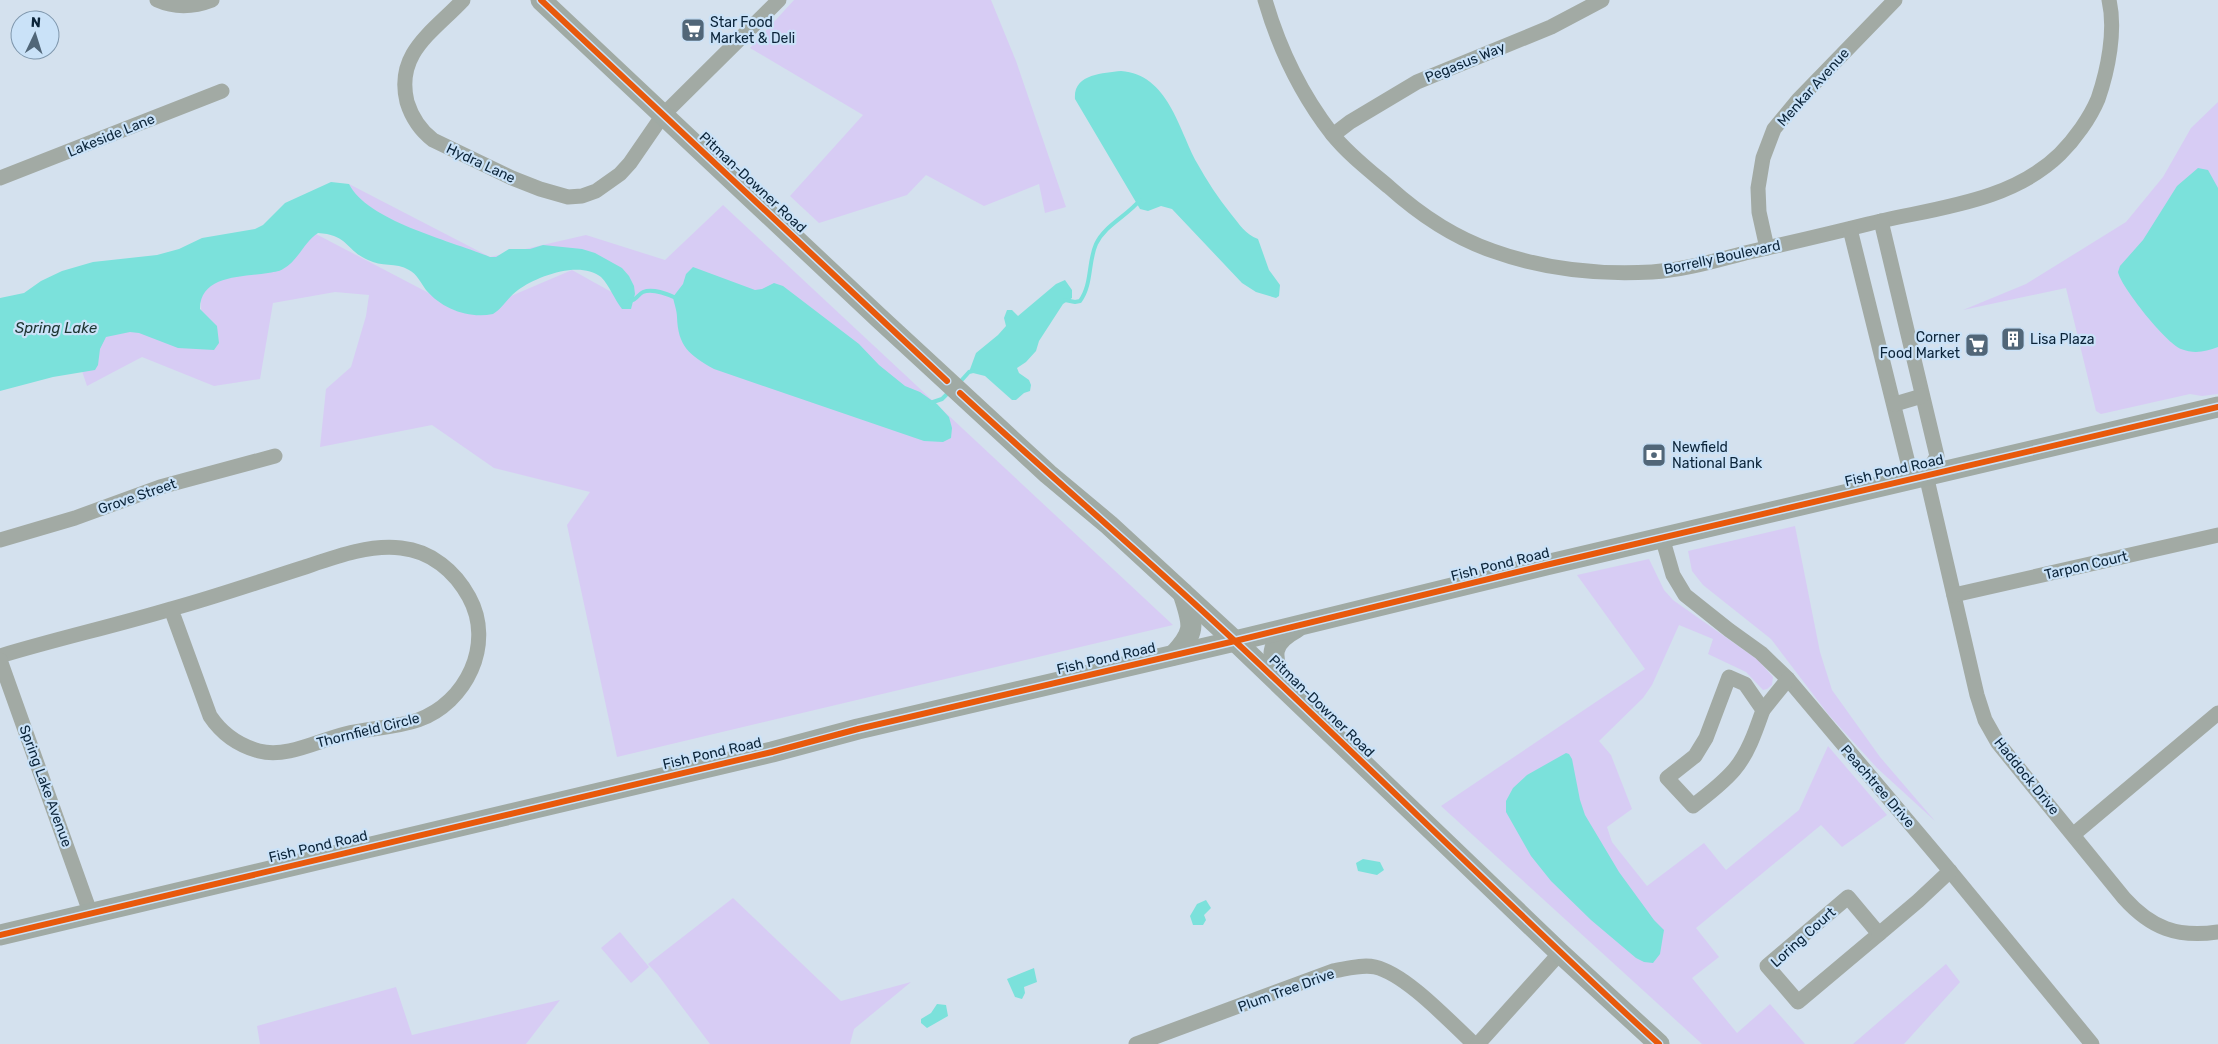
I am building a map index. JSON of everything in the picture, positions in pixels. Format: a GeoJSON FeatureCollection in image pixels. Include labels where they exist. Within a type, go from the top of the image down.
{"type":"FeatureCollection","features":[{"type":"Feature","properties":{"kind":"street"},"geometry":{"type":"LineString","coordinates":[[157,0],[176,6],[192,5],[212,0]]}},
{"type":"Feature","properties":{"kind":"street","name":"Hydra Lane"},"geometry":{"type":"LineString","coordinates":[[462,0],[414,49],[408,61],[405,90],[408,105],[421,131],[433,140],[526,184],[568,197],[582,196],[596,191],[620,174],[639,152],[663,115],[779,0]]}},
{"type":"Feature","properties":{"kind":"street","name":"Pitman-Downer Road"},"geometry":{"type":"LineString","coordinates":[[541,0],[1048,474],[1109,525],[1235,641],[1560,953],[1659,1044]]}},
{"type":"Feature","properties":{"kind":"street","name":"Borrelly Boulevard"},"geometry":{"type":"LineString","coordinates":[[1265,0],[1284,54],[1303,91],[1333,135],[1362,164],[1403,200],[1454,234],[1491,251],[1526,261],[1574,269],[1617,273],[1682,269],[1850,228],[1969,202],[2015,186],[2040,171],[2060,154],[2079,132],[2097,101],[2108,52],[2111,28],[2109,0]]}},
{"type":"Feature","properties":{"kind":"street","name":"Pegasus Way"},"geometry":{"type":"LineString","coordinates":[[1333,135],[1350,122],[1417,82],[1551,27],[1602,0]]}},
{"type":"Feature","properties":{"kind":"street","name":"Menkar Avenue"},"geometry":{"type":"LineString","coordinates":[[1767,248],[1759,212],[1758,188],[1763,158],[1774,129],[1798,100],[1895,0]]}},
{"type":"Feature","properties":{"kind":"street","name":"Lakeside Lane"},"geometry":{"type":"LineString","coordinates":[[0,178],[222,91]]}},
{"type":"Feature","properties":{"kind":"street"},"geometry":{"type":"LineString","coordinates":[[1850,228],[1895,404],[1908,463],[1926,475],[1937,456],[1880,221]]}},
{"type":"Feature","properties":{"kind":"street"},"geometry":{"type":"LineString","coordinates":[[1895,404],[1922,396]]}},
{"type":"Feature","properties":{"kind":"street","name":"Fish Pond Road"},"geometry":{"type":"LineString","coordinates":[[0,935],[90,912],[455,828],[772,752],[858,729],[1235,641],[1662,537],[2218,407]]}},
{"type":"Feature","properties":{"kind":"street","name":"Grove Street"},"geometry":{"type":"LineString","coordinates":[[0,540],[75,518],[189,478],[275,456]]}},
{"type":"Feature","properties":{"kind":"street","name":"Haddock Drive"},"geometry":{"type":"LineString","coordinates":[[1926,475],[1977,695],[1991,731],[2008,756],[2074,834],[2124,898],[2144,917],[2161,927],[2178,932],[2204,934],[2218,932]]}},
{"type":"Feature","properties":{"kind":"street","name":"Tarpon Court"},"geometry":{"type":"LineString","coordinates":[[1954,595],[2218,535]]}},
{"type":"Feature","properties":{"kind":"street","name":"Peachtree Drive"},"geometry":{"type":"LineString","coordinates":[[1662,537],[1672,575],[1686,595],[1761,653],[1788,679],[1950,871],[2092,1044]]}},
{"type":"Feature","properties":{"kind":"street","name":"Thornfield Circle"},"geometry":{"type":"LineString","coordinates":[[0,656],[171,609],[320,562],[374,548],[398,547],[411,549],[434,558],[454,575],[474,606],[478,625],[478,647],[476,658],[465,684],[447,705],[434,713],[407,723],[343,734],[290,750],[268,752],[235,742],[219,730],[210,716],[171,609]]}},
{"type":"Feature","properties":{"kind":"street"},"geometry":{"type":"LineString","coordinates":[[1174,655],[1188,640],[1191,629],[1191,618],[1183,593]]}},
{"type":"Feature","properties":{"kind":"street"},"geometry":{"type":"LineString","coordinates":[[1282,685],[1272,659],[1273,651],[1277,642],[1288,632],[1301,625]]}},
{"type":"Feature","properties":{"kind":"street","name":"Spring Lake Avenue"},"geometry":{"type":"LineString","coordinates":[[0,660],[90,912]]}},
{"type":"Feature","properties":{"kind":"street"},"geometry":{"type":"LineString","coordinates":[[1763,710],[1745,684],[1729,677],[1706,738],[1695,756],[1667,778],[1692,806],[1720,785],[1736,769],[1751,742],[1763,710],[1788,679]]}},
{"type":"Feature","properties":{"kind":"street"},"geometry":{"type":"LineString","coordinates":[[2074,834],[2218,713]]}},
{"type":"Feature","properties":{"kind":"street","name":"Loring Court"},"geometry":{"type":"LineString","coordinates":[[1879,934],[1848,897],[1767,966],[1798,1002],[1879,934],[1918,901],[1950,871]]}},
{"type":"Feature","properties":{"kind":"street"},"geometry":{"type":"LineString","coordinates":[[1476,1044],[1560,953]]}},
{"type":"Feature","properties":{"kind":"street","name":"Plum Tree Drive"},"geometry":{"type":"LineString","coordinates":[[1136,1044],[1333,971],[1359,967],[1375,967],[1396,976],[1476,1044]]}},
{"type":"Feature","properties":{"kind":"shaded area"},"geometry":{"type":"Polygon","coordinates":[[[794,0],[991,0],[1016,61],[1066,207],[1045,213],[1039,184],[984,206],[926,175],[907,195],[819,223],[790,196],[863,115],[750,48],[794,0]]]}},
{"type":"Feature","properties":{"kind":"shaded area"},"geometry":{"type":"Polygon","coordinates":[[[2218,102],[2218,394],[2202,396],[2190,394],[2101,414],[2096,411],[2066,288],[1963,310],[2026,284],[2126,222],[2163,177],[2191,128],[2218,102]]]}},
{"type":"Feature","properties":{"kind":"shaded area"},"geometry":{"type":"Polygon","coordinates":[[[349,184],[490,257],[586,235],[665,260],[723,205],[1173,625],[617,757],[567,525],[590,492],[494,468],[432,425],[320,447],[326,389],[351,367],[366,316],[369,295],[335,292],[273,303],[260,379],[214,386],[142,357],[87,386],[77,356],[109,323],[203,345],[200,286],[314,233],[469,314],[572,270],[633,304],[622,268],[468,271],[300,197],[349,184]]]}},
{"type":"Feature","properties":{"kind":"shaded area"},"geometry":{"type":"Polygon","coordinates":[[[1795,526],[1820,652],[1832,690],[1880,757],[1935,821],[1877,768],[1828,714],[1771,639],[1703,585],[1692,571],[1688,551],[1795,526]]]}},
{"type":"Feature","properties":{"kind":"shaded area"},"geometry":{"type":"Polygon","coordinates":[[[1649,559],[1664,590],[1673,600],[1758,660],[1773,677],[1772,685],[1763,690],[1746,672],[1708,654],[1713,639],[1679,625],[1652,685],[1643,698],[1599,741],[1611,755],[1632,809],[1607,827],[1612,842],[1647,886],[1704,843],[1726,870],[1799,810],[1828,746],[1887,815],[1842,847],[1821,825],[1696,928],[1719,957],[1692,978],[1737,1033],[1770,1004],[1805,1044],[1702,1044],[1441,806],[1645,669],[1577,575],[1649,559]]]}},
{"type":"Feature","properties":{"kind":"shaded area"},"geometry":{"type":"Polygon","coordinates":[[[733,898],[841,1001],[911,982],[854,1029],[850,1044],[710,1044],[648,964],[733,898]]]}},
{"type":"Feature","properties":{"kind":"shaded area"},"geometry":{"type":"Polygon","coordinates":[[[620,932],[649,967],[631,983],[601,948],[620,932]]]}},
{"type":"Feature","properties":{"kind":"shaded area"},"geometry":{"type":"Polygon","coordinates":[[[1946,964],[1960,982],[1904,1044],[1853,1044],[1946,964]]]}},
{"type":"Feature","properties":{"kind":"shaded area"},"geometry":{"type":"Polygon","coordinates":[[[396,987],[412,1035],[560,1000],[526,1044],[260,1044],[257,1026],[396,987]]]}},
{"type":"Feature","properties":{"kind":"water"},"geometry":{"type":"Polygon","coordinates":[[[1121,71],[1137,74],[1150,82],[1161,93],[1170,106],[1190,150],[1213,189],[1243,229],[1258,239],[1269,270],[1280,285],[1279,296],[1276,298],[1256,292],[1242,283],[1172,209],[1161,206],[1148,211],[1140,209],[1075,99],[1079,84],[1090,76],[1121,71]]]}},
{"type":"Feature","properties":{"kind":"water"},"geometry":{"type":"Polygon","coordinates":[[[2198,168],[2208,170],[2218,188],[2218,347],[2195,352],[2181,349],[2165,337],[2127,290],[2118,272],[2120,266],[2143,240],[2177,186],[2198,168]]]}},
{"type":"Feature","properties":{"kind":"water","name":"Spring Lake"},"geometry":{"type":"Polygon","coordinates":[[[331,182],[349,184],[359,197],[373,209],[392,219],[433,237],[490,257],[496,257],[509,249],[530,249],[543,245],[582,249],[595,253],[622,268],[629,276],[634,286],[635,294],[631,309],[622,309],[601,277],[592,272],[571,270],[547,275],[526,285],[514,293],[493,314],[465,314],[448,307],[432,297],[417,276],[409,270],[399,266],[373,262],[355,252],[336,237],[318,233],[288,266],[281,270],[235,277],[215,284],[207,290],[202,298],[200,309],[217,326],[219,343],[214,350],[178,348],[139,333],[130,332],[106,337],[100,349],[98,365],[95,370],[53,377],[0,391],[0,298],[24,293],[41,281],[62,271],[93,262],[157,255],[179,249],[202,238],[255,229],[263,225],[285,203],[331,182]]]}},
{"type":"Feature","properties":{"kind":"water"},"geometry":{"type":"Polygon","coordinates":[[[693,267],[755,290],[774,283],[783,286],[859,344],[879,365],[905,386],[920,392],[937,404],[949,417],[952,428],[951,438],[943,442],[924,441],[714,369],[698,359],[686,349],[683,343],[673,297],[683,284],[686,274],[693,267]]]}},
{"type":"Feature","properties":{"kind":"water"},"geometry":{"type":"Polygon","coordinates":[[[1065,280],[1072,290],[1072,298],[1063,304],[1039,341],[1036,351],[1026,362],[1017,368],[1019,373],[1029,380],[1031,385],[1030,391],[1024,393],[1016,400],[1012,400],[985,376],[969,372],[976,353],[1006,326],[1004,318],[1007,310],[1012,310],[1018,316],[1056,284],[1065,280]]]}},
{"type":"Feature","properties":{"kind":"water"},"geometry":{"type":"Polygon","coordinates":[[[1566,753],[1572,759],[1585,815],[1619,872],[1654,920],[1664,930],[1660,954],[1653,963],[1644,962],[1636,958],[1591,920],[1551,881],[1531,856],[1506,812],[1506,801],[1513,788],[1527,775],[1566,753]]]}},
{"type":"Feature","properties":{"kind":"water"},"geometry":{"type":"Polygon","coordinates":[[[1363,859],[1380,862],[1384,870],[1377,875],[1358,871],[1356,863],[1363,859]]]}},
{"type":"Feature","properties":{"kind":"water"},"geometry":{"type":"Polygon","coordinates":[[[1206,900],[1211,908],[1204,915],[1206,920],[1203,925],[1193,925],[1190,916],[1197,904],[1206,900]]]}},
{"type":"Feature","properties":{"kind":"water"},"geometry":{"type":"Polygon","coordinates":[[[1034,968],[1037,982],[1024,987],[1025,993],[1022,999],[1015,997],[1007,979],[1034,968]]]}},
{"type":"Feature","properties":{"kind":"water"},"geometry":{"type":"Polygon","coordinates":[[[937,1004],[946,1005],[948,1016],[927,1028],[921,1023],[921,1019],[931,1013],[937,1004]]]}},
{"type":"Feature","properties":{"kind":"waterway"},"geometry":{"type":"LineString","coordinates":[[1065,300],[1080,301],[1084,295],[1092,258],[1100,237],[1140,200]]}},
{"type":"Feature","properties":{"kind":"waterway"},"geometry":{"type":"LineString","coordinates":[[630,301],[647,291],[660,292],[676,298]]}},
{"type":"Feature","properties":{"kind":"waterway"},"geometry":{"type":"LineString","coordinates":[[960,382],[969,372],[973,371]]}},
{"type":"Feature","properties":{"kind":"waterway"},"geometry":{"type":"LineString","coordinates":[[930,403],[942,399],[949,392]]}},
{"type":"Feature","properties":{"kind":"cycle path"},"geometry":{"type":"LineString","coordinates":[[541,0],[947,381]]}},
{"type":"Feature","properties":{"kind":"cycle path"},"geometry":{"type":"LineString","coordinates":[[960,393],[1204,612],[1659,1044]]}},
{"type":"Feature","properties":{"kind":"cycle path"},"geometry":{"type":"LineString","coordinates":[[0,935],[772,752],[858,729],[1235,641],[1546,565],[2218,407]]}},
{"type":"Feature","properties":{"kind":"place","name":"Star Food Market & Deli"},"geometry":{"type":"Point","coordinates":[693,30]}},
{"type":"Feature","properties":{"kind":"place","name":"Lisa Plaza"},"geometry":{"type":"Point","coordinates":[2013,339]}},
{"type":"Feature","properties":{"kind":"place","name":"Corner Food Market"},"geometry":{"type":"Point","coordinates":[1977,345]}},
{"type":"Feature","properties":{"kind":"place","name":"Newfield National Bank"},"geometry":{"type":"Point","coordinates":[1654,455]}}]}
